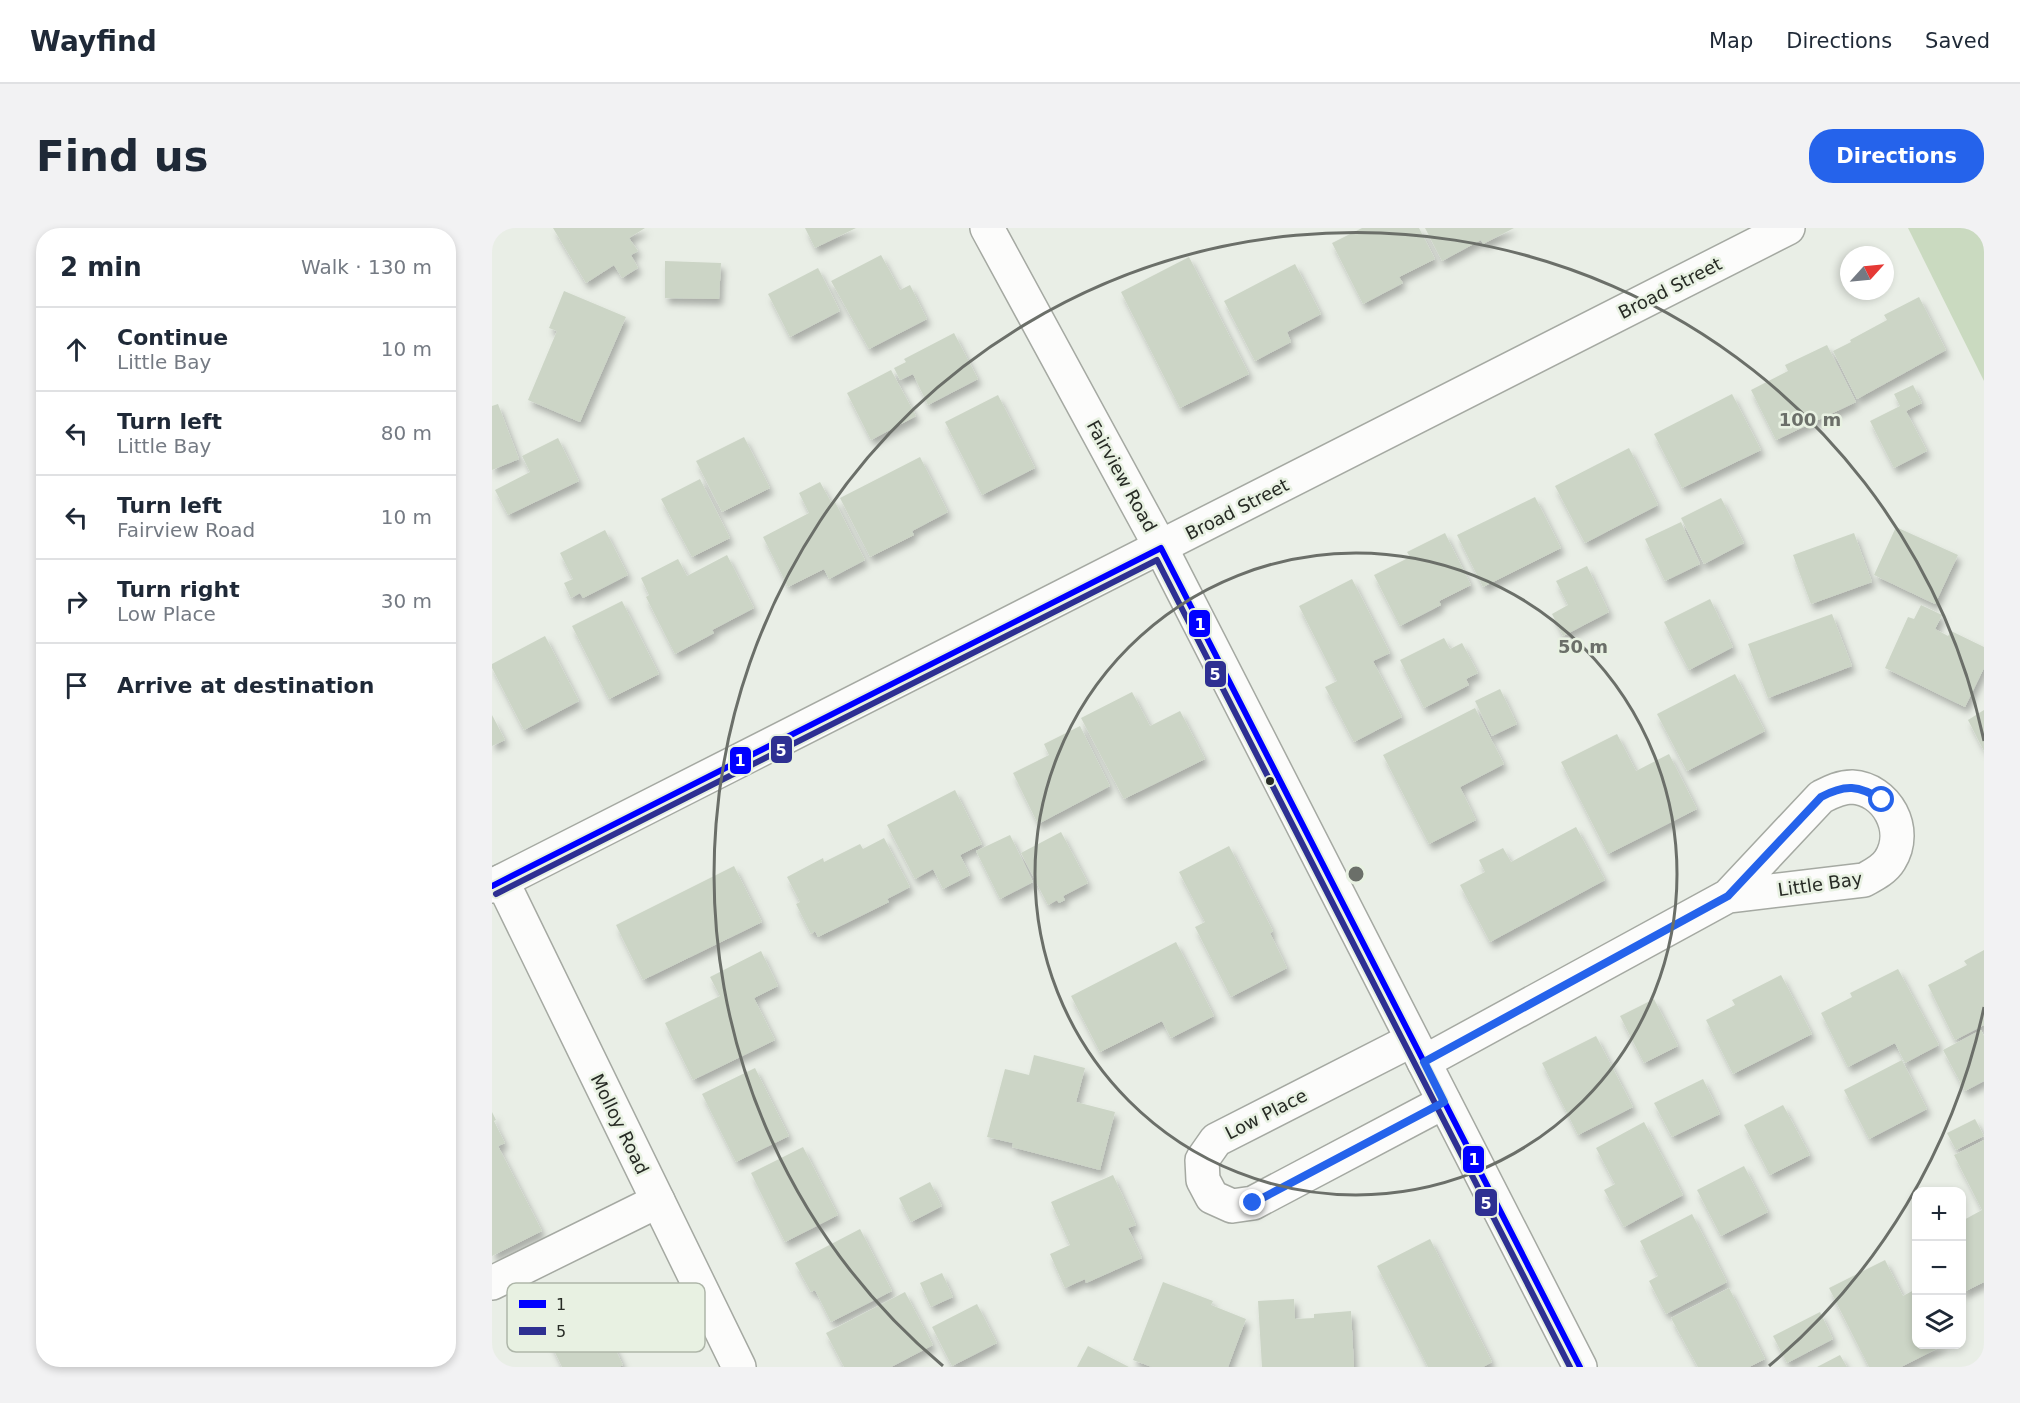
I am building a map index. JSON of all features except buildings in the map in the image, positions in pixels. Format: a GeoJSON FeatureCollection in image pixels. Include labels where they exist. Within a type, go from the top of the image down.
{"type":"FeatureCollection","features":[{"type":"Feature","properties":{"kind":"street","name":"Fairview Road"},"geometry":{"type":"LineString","coordinates":[[987,228],[1161,548],[1580,1367]]}},
{"type":"Feature","properties":{"kind":"street","name":"Broad Street"},"geometry":{"type":"LineString","coordinates":[[497,884],[1788,228]]}},
{"type":"Feature","properties":{"kind":"street","name":"Little Bay"},"geometry":{"type":"LineString","coordinates":[[1418,1051],[1728,896],[1864,880],[1878,872],[1890,860],[1896,845],[1897,829],[1892,813],[1882,800],[1868,791],[1852,787],[1836,789],[1821,797],[1728,896]]}},
{"type":"Feature","properties":{"kind":"street","name":"Molloy Road"},"geometry":{"type":"LineString","coordinates":[[497,884],[698,1283]]}},
{"type":"Feature","properties":{"kind":"street","name":"Low Place"},"geometry":{"type":"LineString","coordinates":[[1418,1051],[1216,1140],[1202,1160],[1203,1180],[1212,1197],[1232,1206],[1253,1203],[1444,1102]]}},
{"type":"Feature","properties":{"kind":"street"},"geometry":{"type":"LineString","coordinates":[[492,1283],[658,1201]]}},
{"type":"Feature","properties":{"kind":"street","name":"Molloy Road"},"geometry":{"type":"LineString","coordinates":[[705,1297],[739,1367]]}},
{"type":"Feature","properties":{"kind":"green space"},"geometry":{"type":"Polygon","coordinates":[[[1908,228],[1984,228],[1984,381],[1908,228]]]}},
{"type":"Feature","properties":{"kind":"transit line","name":"1"},"geometry":{"type":"LineString","coordinates":[[492,886],[1161,548],[1580,1367]]}},
{"type":"Feature","properties":{"kind":"transit line","name":"5"},"geometry":{"type":"LineString","coordinates":[[496,894],[1157,560],[1570,1367]]}},
{"type":"Feature","properties":{"kind":"route"},"geometry":{"type":"LineString","coordinates":[[1253,1203],[1444,1102],[1424,1062],[1728,896],[1821,797],[1836,789],[1852,787],[1868,791],[1882,800]]}}]}
